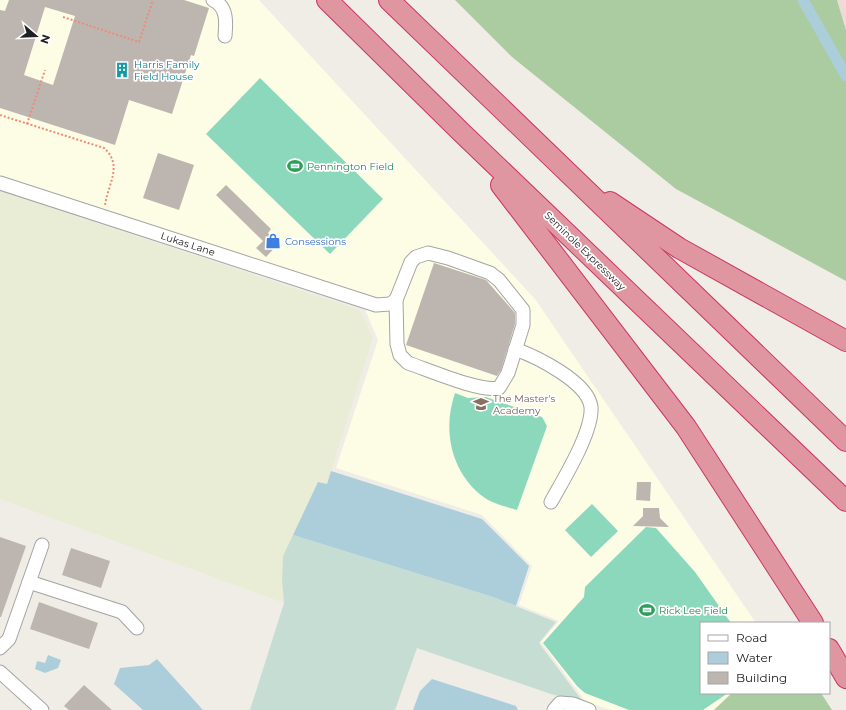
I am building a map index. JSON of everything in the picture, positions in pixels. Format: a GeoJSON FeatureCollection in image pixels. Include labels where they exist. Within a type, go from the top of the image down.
{"type":"FeatureCollection","features":[{"type":"Feature","properties":{"kind":"highway","name":"Seminole Expressway"},"geometry":{"type":"LineString","coordinates":[[326,0],[461,132],[846,501]]}},
{"type":"Feature","properties":{"kind":"highway"},"geometry":{"type":"LineString","coordinates":[[389,0],[846,441]]}},
{"type":"Feature","properties":{"kind":"highway"},"geometry":{"type":"LineString","coordinates":[[461,132],[686,427],[812,622]]}},
{"type":"Feature","properties":{"kind":"highway"},"geometry":{"type":"LineString","coordinates":[[560,166],[679,248],[846,341]]}},
{"type":"Feature","properties":{"kind":"highway"},"geometry":{"type":"LineString","coordinates":[[830,650],[846,678]]}},
{"type":"Feature","properties":{"kind":"street"},"geometry":{"type":"LineString","coordinates":[[213,0],[224,10],[226,24],[225,36]]}},
{"type":"Feature","properties":{"kind":"street","name":"Lukas Lane"},"geometry":{"type":"LineString","coordinates":[[0,184],[376,305],[390,304],[396,300]]}},
{"type":"Feature","properties":{"kind":"street"},"geometry":{"type":"LineString","coordinates":[[434,253],[490,273],[499,280],[523,310],[523,325],[516,349],[502,386],[497,389],[473,385],[408,363],[400,355],[397,344],[396,300],[411,262],[422,254],[434,253]]}},
{"type":"Feature","properties":{"kind":"street"},"geometry":{"type":"LineString","coordinates":[[516,349],[544,361],[561,372],[586,396],[591,406],[588,427],[583,440],[551,502]]}},
{"type":"Feature","properties":{"kind":"street"},"geometry":{"type":"LineString","coordinates":[[0,648],[9,639],[42,545]]}},
{"type":"Feature","properties":{"kind":"street"},"geometry":{"type":"LineString","coordinates":[[29,582],[122,612],[137,628]]}},
{"type":"Feature","properties":{"kind":"street"},"geometry":{"type":"LineString","coordinates":[[0,672],[42,710]]}},
{"type":"Feature","properties":{"kind":"street"},"geometry":{"type":"LineString","coordinates":[[554,710],[560,703],[573,704],[589,710]]}},
{"type":"Feature","properties":{"kind":"path"},"geometry":{"type":"LineString","coordinates":[[63,17],[139,42],[153,0]]}},
{"type":"Feature","properties":{"kind":"path"},"geometry":{"type":"LineString","coordinates":[[27,124],[45,70]]}},
{"type":"Feature","properties":{"kind":"path"},"geometry":{"type":"LineString","coordinates":[[0,115],[104,148],[114,162],[115,170],[107,196],[106,209]]}},
{"type":"Feature","properties":{"kind":"shaded area","name":"The Master's Academy"},"geometry":{"type":"Polygon","coordinates":[[[0,0],[259,0],[535,299],[755,622],[700,622],[700,694],[730,694],[713,710],[611,710],[586,702],[541,642],[559,621],[519,605],[532,566],[482,515],[336,468],[378,340],[361,300],[0,183],[0,0]]]}},
{"type":"Feature","properties":{"kind":"shaded area"},"geometry":{"type":"Polygon","coordinates":[[[837,0],[846,0],[846,30],[837,0]]]}},
{"type":"Feature","properties":{"kind":"shaded area"},"geometry":{"type":"Polygon","coordinates":[[[0,191],[360,310],[373,338],[327,484],[319,482],[283,556],[282,580],[284,603],[0,499],[0,191]]]}},
{"type":"Feature","properties":{"kind":"shaded area"},"geometry":{"type":"Polygon","coordinates":[[[293,535],[493,597],[556,622],[539,643],[584,703],[551,694],[417,648],[395,710],[250,710],[284,603],[282,580],[283,556],[293,535]]]}},
{"type":"Feature","properties":{"kind":"green space"},"geometry":{"type":"Polygon","coordinates":[[[455,0],[837,0],[846,30],[846,281],[676,189],[512,57],[455,0]]]}},
{"type":"Feature","properties":{"kind":"green space","name":"Pennington Field"},"geometry":{"type":"Polygon","coordinates":[[[260,78],[383,199],[330,254],[206,134],[260,78]]]}},
{"type":"Feature","properties":{"kind":"green space"},"geometry":{"type":"Polygon","coordinates":[[[455,393],[468,398],[486,397],[542,417],[547,426],[517,510],[496,504],[485,498],[473,488],[464,477],[457,464],[452,450],[449,422],[455,393]]]}},
{"type":"Feature","properties":{"kind":"green space"},"geometry":{"type":"Polygon","coordinates":[[[592,504],[618,531],[591,557],[565,530],[592,504]]]}},
{"type":"Feature","properties":{"kind":"green space","name":"Rick Lee Field"},"geometry":{"type":"Polygon","coordinates":[[[646,527],[656,528],[695,572],[730,622],[700,622],[700,694],[727,694],[703,710],[629,710],[585,693],[577,686],[543,643],[584,597],[585,587],[646,527]]]}},
{"type":"Feature","properties":{"kind":"green space"},"geometry":{"type":"Polygon","coordinates":[[[731,694],[822,694],[832,710],[714,710],[731,694]]]}},
{"type":"Feature","properties":{"kind":"water"},"geometry":{"type":"Polygon","coordinates":[[[331,471],[482,519],[529,566],[516,606],[493,597],[293,535],[318,482],[327,484],[331,471]]]}},
{"type":"Feature","properties":{"kind":"water"},"geometry":{"type":"Polygon","coordinates":[[[48,655],[61,660],[58,668],[45,673],[35,669],[37,661],[45,663],[48,655]]]}},
{"type":"Feature","properties":{"kind":"water"},"geometry":{"type":"Polygon","coordinates":[[[157,659],[203,710],[143,710],[114,684],[120,668],[149,665],[157,659]]]}},
{"type":"Feature","properties":{"kind":"water"},"geometry":{"type":"Polygon","coordinates":[[[432,679],[516,706],[518,710],[413,710],[420,691],[432,679]]]}},
{"type":"Feature","properties":{"kind":"building"},"geometry":{"type":"Polygon","coordinates":[[[9,0],[184,0],[209,8],[194,56],[191,55],[172,114],[129,100],[115,145],[0,108],[0,10],[5,11],[9,0]],[[45,7],[24,75],[53,85],[75,16],[45,7]]]}},
{"type":"Feature","properties":{"kind":"building"},"geometry":{"type":"Polygon","coordinates":[[[158,153],[194,165],[179,210],[143,198],[158,153]]]}},
{"type":"Feature","properties":{"kind":"building"},"geometry":{"type":"Polygon","coordinates":[[[226,185],[271,229],[268,233],[278,244],[266,257],[256,248],[263,241],[216,195],[226,185]]]}},
{"type":"Feature","properties":{"kind":"building"},"geometry":{"type":"Polygon","coordinates":[[[434,263],[486,280],[515,313],[515,324],[501,370],[497,376],[406,345],[434,263]]]}},
{"type":"Feature","properties":{"kind":"building"},"geometry":{"type":"Polygon","coordinates":[[[637,482],[651,482],[650,501],[636,500],[637,482]]]}},
{"type":"Feature","properties":{"kind":"building"},"geometry":{"type":"Polygon","coordinates":[[[643,508],[659,508],[660,518],[669,527],[633,526],[643,516],[643,508]]]}},
{"type":"Feature","properties":{"kind":"building"},"geometry":{"type":"Polygon","coordinates":[[[0,537],[26,546],[1,617],[0,617],[0,537]]]}},
{"type":"Feature","properties":{"kind":"building"},"geometry":{"type":"Polygon","coordinates":[[[71,548],[110,561],[101,588],[62,575],[71,548]]]}},
{"type":"Feature","properties":{"kind":"building"},"geometry":{"type":"Polygon","coordinates":[[[39,602],[98,623],[89,649],[30,629],[39,602]]]}},
{"type":"Feature","properties":{"kind":"building"},"geometry":{"type":"Polygon","coordinates":[[[84,685],[112,710],[69,710],[64,706],[84,685]]]}},
{"type":"Feature","properties":{"kind":"waterway"},"geometry":{"type":"LineString","coordinates":[[803,0],[846,76]]}},
{"type":"Feature","properties":{"kind":"place","name":"Harris Family Field House"},"geometry":{"type":"Point","coordinates":[122,70]}},
{"type":"Feature","properties":{"kind":"place","name":"Pennington Field"},"geometry":{"type":"Point","coordinates":[295,166]}},
{"type":"Feature","properties":{"kind":"place","name":"Consessions"},"geometry":{"type":"Point","coordinates":[273,241]}},
{"type":"Feature","properties":{"kind":"place","name":"The Master's Academy"},"geometry":{"type":"Point","coordinates":[481,404]}},
{"type":"Feature","properties":{"kind":"place","name":"Rick Lee Field"},"geometry":{"type":"Point","coordinates":[647,610]}}]}
